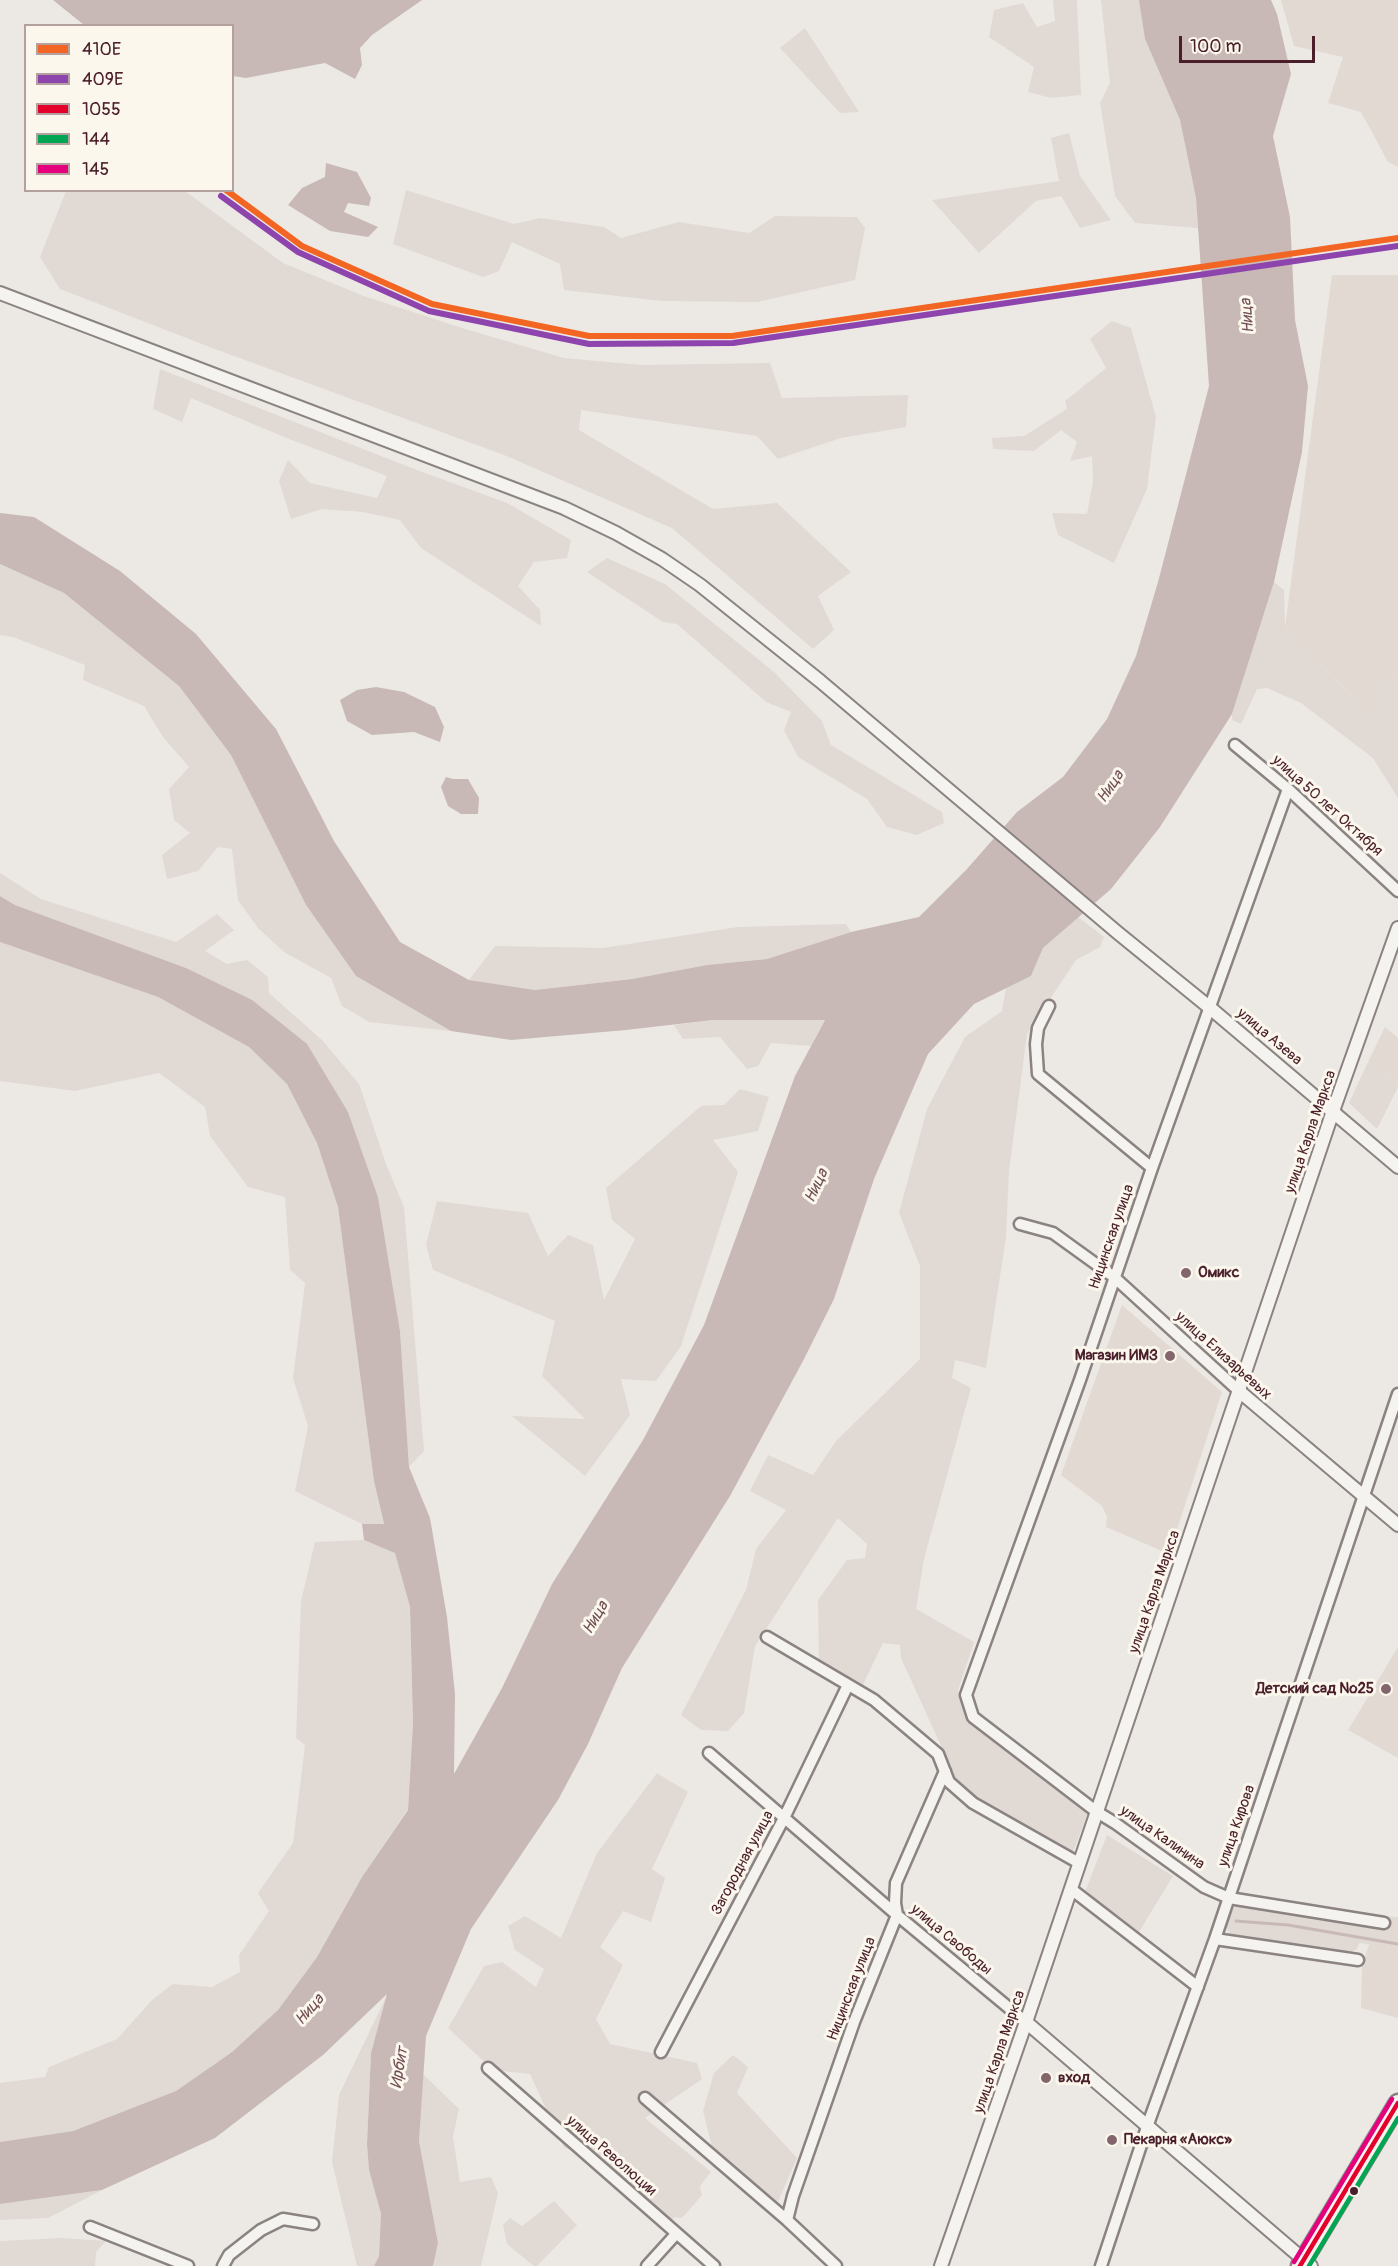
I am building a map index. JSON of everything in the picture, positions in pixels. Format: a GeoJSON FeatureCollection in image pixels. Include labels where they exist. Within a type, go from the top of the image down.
{"type":"FeatureCollection","features":[{"type":"Feature","properties":{"kind":"main road"},"geometry":{"type":"LineString","coordinates":[[1305,2264],[1398,2103]]}},
{"type":"Feature","properties":{"kind":"street","name":"улица Азева"},"geometry":{"type":"LineString","coordinates":[[0,293],[564,508],[616,533],[662,559],[700,585],[820,681],[1398,1167]]}},
{"type":"Feature","properties":{"kind":"street","name":"улица 50 лет Октября"},"geometry":{"type":"LineString","coordinates":[[1235,745],[1287,789],[1398,891]]}},
{"type":"Feature","properties":{"kind":"street","name":"Ницинская улица"},"geometry":{"type":"LineString","coordinates":[[966,1695],[1080,1380],[1152,1168],[1287,789]]}},
{"type":"Feature","properties":{"kind":"street","name":"улица Карла Маркса"},"geometry":{"type":"LineString","coordinates":[[941,2266],[1398,928]]}},
{"type":"Feature","properties":{"kind":"street"},"geometry":{"type":"LineString","coordinates":[[1049,1006],[1038,1028],[1038,1074],[1152,1168]]}},
{"type":"Feature","properties":{"kind":"street","name":"улица Елизарьевых"},"geometry":{"type":"LineString","coordinates":[[1020,1224],[1053,1233],[1114,1277],[1239,1391],[1398,1525]]}},
{"type":"Feature","properties":{"kind":"street","name":"улица Кирова"},"geometry":{"type":"LineString","coordinates":[[1101,2266],[1148,2124],[1229,1898],[1398,1394]]}},
{"type":"Feature","properties":{"kind":"street"},"geometry":{"type":"LineString","coordinates":[[767,1637],[874,1700],[938,1754],[949,1782],[973,1803],[1079,1863]]}},
{"type":"Feature","properties":{"kind":"street","name":"Загородная улица"},"geometry":{"type":"LineString","coordinates":[[661,2052],[784,1818],[849,1685]]}},
{"type":"Feature","properties":{"kind":"street","name":"улица Калинина"},"geometry":{"type":"LineString","coordinates":[[966,1695],[974,1717],[1097,1812],[1115,1822],[1204,1887],[1229,1898],[1384,1923]]}},
{"type":"Feature","properties":{"kind":"street","name":"улица Свободы"},"geometry":{"type":"LineString","coordinates":[[709,1753],[897,1915],[1148,2124],[1305,2264]]}},
{"type":"Feature","properties":{"kind":"street","name":"Ницинская улица"},"geometry":{"type":"LineString","coordinates":[[787,2220],[793,2196],[854,2022],[897,1915],[896,1883],[945,1771]]}},
{"type":"Feature","properties":{"kind":"street"},"geometry":{"type":"LineString","coordinates":[[1071,1888],[1198,1987]]}},
{"type":"Feature","properties":{"kind":"street"},"geometry":{"type":"LineString","coordinates":[[1215,1939],[1358,1960]]}},
{"type":"Feature","properties":{"kind":"street","name":"улица Революции"},"geometry":{"type":"LineString","coordinates":[[488,2068],[714,2266]]}},
{"type":"Feature","properties":{"kind":"street"},"geometry":{"type":"LineString","coordinates":[[645,2098],[787,2220],[836,2266]]}},
{"type":"Feature","properties":{"kind":"street"},"geometry":{"type":"LineString","coordinates":[[223,2266],[229,2255],[261,2230],[283,2219],[313,2224]]}},
{"type":"Feature","properties":{"kind":"street"},"geometry":{"type":"LineString","coordinates":[[90,2227],[188,2266]]}},
{"type":"Feature","properties":{"kind":"street"},"geometry":{"type":"LineString","coordinates":[[647,2266],[676,2234]]}},
{"type":"Feature","properties":{"kind":"shaded area"},"geometry":{"type":"Polygon","coordinates":[[[1053,0],[1077,0],[1081,95],[1051,98],[1028,92],[1034,67],[989,37],[994,10],[1023,3],[1037,27],[1055,21],[1053,0]]]}},
{"type":"Feature","properties":{"kind":"shaded area"},"geometry":{"type":"Polygon","coordinates":[[[1101,0],[1139,0],[1140,2],[1145,39],[1180,120],[1196,198],[1198,228],[1135,223],[1115,196],[1100,103],[1110,83],[1101,0]]]}},
{"type":"Feature","properties":{"kind":"shaded area"},"geometry":{"type":"Polygon","coordinates":[[[1281,0],[1398,0],[1398,167],[1388,162],[1361,112],[1328,103],[1343,57],[1294,46],[1281,0]]]}},
{"type":"Feature","properties":{"kind":"shaded area"},"geometry":{"type":"Polygon","coordinates":[[[805,28],[859,112],[840,113],[780,48],[805,28]]]}},
{"type":"Feature","properties":{"kind":"shaded area"},"geometry":{"type":"Polygon","coordinates":[[[1069,133],[1080,176],[1111,220],[1080,228],[1061,196],[1036,201],[979,253],[932,200],[1059,181],[1051,138],[1069,133]]]}},
{"type":"Feature","properties":{"kind":"shaded area"},"geometry":{"type":"Polygon","coordinates":[[[406,190],[514,224],[540,218],[604,227],[621,238],[679,222],[749,233],[775,216],[857,217],[865,228],[855,280],[757,302],[662,301],[564,290],[560,264],[512,242],[499,271],[483,277],[393,244],[406,190]]]}},
{"type":"Feature","properties":{"kind":"shaded area"},"geometry":{"type":"Polygon","coordinates":[[[66,192],[186,192],[283,263],[364,296],[564,358],[642,365],[770,363],[782,398],[908,395],[906,427],[841,438],[778,459],[757,436],[581,410],[579,430],[713,509],[777,503],[851,572],[818,596],[834,630],[813,649],[672,528],[504,455],[215,349],[60,289],[40,257],[66,192]]]}},
{"type":"Feature","properties":{"kind":"shaded area"},"geometry":{"type":"Polygon","coordinates":[[[1332,275],[1398,275],[1398,675],[1387,671],[1372,717],[1285,627],[1332,275]]]}},
{"type":"Feature","properties":{"kind":"shaded area"},"geometry":{"type":"Polygon","coordinates":[[[1112,321],[1131,328],[1156,417],[1147,489],[1114,563],[1058,535],[1052,513],[1087,514],[1093,481],[1092,456],[1070,461],[1077,442],[1061,430],[1034,451],[993,449],[992,438],[1024,436],[1067,409],[1065,401],[1106,368],[1090,339],[1112,321]]]}},
{"type":"Feature","properties":{"kind":"shaded area"},"geometry":{"type":"Polygon","coordinates":[[[160,369],[507,503],[571,540],[567,558],[534,562],[518,586],[540,610],[541,626],[421,548],[400,520],[363,512],[322,509],[291,519],[279,481],[288,460],[310,483],[377,498],[387,476],[289,439],[191,398],[182,422],[153,409],[160,369]]]}},
{"type":"Feature","properties":{"kind":"shaded area"},"geometry":{"type":"Polygon","coordinates":[[[607,558],[665,584],[774,672],[822,721],[831,745],[942,812],[944,823],[917,835],[887,827],[867,799],[798,757],[784,730],[791,712],[766,702],[677,624],[663,622],[587,572],[607,558]]]}},
{"type":"Feature","properties":{"kind":"shaded area"},"geometry":{"type":"Polygon","coordinates":[[[0,564],[64,593],[179,686],[231,755],[306,905],[356,976],[451,1031],[369,1022],[342,1006],[331,978],[284,952],[258,928],[238,900],[232,849],[218,847],[198,871],[167,879],[162,855],[190,833],[174,820],[169,789],[189,767],[163,737],[144,706],[83,680],[85,665],[13,637],[0,635],[0,564]]]}},
{"type":"Feature","properties":{"kind":"shaded area"},"geometry":{"type":"Polygon","coordinates":[[[1274,582],[1284,590],[1285,627],[1371,716],[1387,671],[1398,675],[1398,798],[1373,758],[1301,703],[1267,688],[1257,689],[1241,724],[1232,720],[1274,582]]]}},
{"type":"Feature","properties":{"kind":"shaded area"},"geometry":{"type":"Polygon","coordinates":[[[0,873],[41,899],[176,942],[217,914],[234,930],[205,951],[227,964],[247,960],[268,977],[269,993],[322,1040],[359,1084],[386,1164],[404,1207],[424,1451],[409,1467],[400,1331],[378,1197],[348,1112],[186,968],[15,905],[0,896],[0,873]]]}},
{"type":"Feature","properties":{"kind":"shaded area"},"geometry":{"type":"Polygon","coordinates":[[[1078,917],[1104,937],[1100,947],[1076,960],[1027,1034],[1009,1171],[1006,1237],[986,1368],[955,1360],[952,1378],[971,1388],[924,1559],[916,1609],[974,1642],[958,1690],[968,1722],[1088,1813],[1073,1852],[974,1799],[954,1780],[901,1658],[900,1645],[883,1643],[861,1689],[819,1664],[818,1600],[847,1560],[865,1558],[867,1544],[838,1518],[755,1646],[744,1713],[728,1731],[701,1730],[681,1715],[746,1590],[756,1549],[786,1510],[750,1491],[768,1455],[813,1475],[836,1441],[920,1359],[920,1266],[899,1213],[927,1109],[965,1037],[1002,1011],[1006,988],[1031,976],[1043,948],[1078,917]]]}},
{"type":"Feature","properties":{"kind":"shaded area"},"geometry":{"type":"Polygon","coordinates":[[[846,924],[851,932],[767,959],[707,965],[632,979],[535,990],[469,980],[495,946],[603,948],[738,927],[846,924]]]}},
{"type":"Feature","properties":{"kind":"shaded area"},"geometry":{"type":"Polygon","coordinates":[[[0,942],[158,997],[249,1047],[287,1084],[317,1143],[338,1207],[374,1481],[384,1525],[362,1524],[295,1491],[308,1426],[293,1378],[305,1283],[290,1270],[285,1197],[248,1187],[210,1136],[205,1107],[159,1073],[75,1091],[0,1081],[0,942]]]}},
{"type":"Feature","properties":{"kind":"shaded area"},"geometry":{"type":"Polygon","coordinates":[[[825,1019],[811,1046],[771,1043],[758,1066],[747,1069],[720,1037],[683,1039],[674,1025],[713,1020],[825,1019]]]}},
{"type":"Feature","properties":{"kind":"shaded area"},"geometry":{"type":"Polygon","coordinates":[[[1385,1027],[1398,1038],[1398,1082],[1368,1062],[1385,1027]]]}},
{"type":"Feature","properties":{"kind":"shaded area"},"geometry":{"type":"Polygon","coordinates":[[[1368,1062],[1398,1082],[1398,1087],[1377,1129],[1349,1103],[1368,1062]]]}},
{"type":"Feature","properties":{"kind":"shaded area"},"geometry":{"type":"Polygon","coordinates":[[[740,1089],[769,1097],[758,1131],[713,1140],[738,1172],[681,1346],[656,1381],[621,1379],[630,1415],[585,1476],[512,1416],[585,1419],[542,1376],[555,1321],[433,1270],[426,1245],[437,1201],[528,1213],[548,1256],[568,1235],[593,1245],[604,1300],[635,1239],[612,1220],[606,1188],[701,1106],[724,1105],[740,1089]]]}},
{"type":"Feature","properties":{"kind":"shaded area"},"geometry":{"type":"Polygon","coordinates":[[[1122,1305],[1222,1392],[1169,1554],[1106,1527],[1107,1517],[1102,1506],[1061,1475],[1122,1305]]]}},
{"type":"Feature","properties":{"kind":"shaded area"},"geometry":{"type":"Polygon","coordinates":[[[364,1540],[395,1552],[410,1607],[413,1723],[408,1809],[362,1877],[317,1957],[278,2010],[232,2052],[176,2091],[73,2131],[0,2142],[0,2083],[45,2077],[49,2067],[117,2039],[153,1999],[173,1984],[212,1987],[240,1972],[239,1955],[269,1911],[258,1893],[293,1843],[305,1745],[296,1738],[301,1601],[315,1542],[364,1540]]]}},
{"type":"Feature","properties":{"kind":"shaded area","name":"Детский сад №25"},"geometry":{"type":"Polygon","coordinates":[[[1398,1647],[1398,1758],[1348,1730],[1398,1647]]]}},
{"type":"Feature","properties":{"kind":"shaded area"},"geometry":{"type":"Polygon","coordinates":[[[657,1773],[688,1792],[652,1869],[665,1878],[651,1922],[623,1911],[600,1947],[623,1965],[596,2019],[610,2044],[697,2063],[702,2079],[645,2118],[711,2172],[700,2186],[702,2195],[684,2216],[674,2217],[671,2221],[598,2156],[564,2148],[530,2074],[493,2070],[448,2028],[484,1966],[502,1962],[536,1987],[544,1969],[515,1950],[508,1926],[525,1916],[561,1938],[597,1853],[657,1773]]]}},
{"type":"Feature","properties":{"kind":"shaded area"},"geometry":{"type":"Polygon","coordinates":[[[1107,1835],[1173,1876],[1139,1932],[1085,1892],[1107,1835]]]}},
{"type":"Feature","properties":{"kind":"shaded area"},"geometry":{"type":"Polygon","coordinates":[[[1237,1906],[1398,1932],[1398,1948],[1359,1943],[1357,1949],[1351,1952],[1230,1934],[1226,1927],[1231,1911],[1237,1906]]]}},
{"type":"Feature","properties":{"kind":"shaded area"},"geometry":{"type":"Polygon","coordinates":[[[1379,1916],[1398,1917],[1398,2018],[1361,2008],[1362,1965],[1379,1916]]]}},
{"type":"Feature","properties":{"kind":"shaded area"},"geometry":{"type":"Polygon","coordinates":[[[388,1993],[371,2053],[367,2144],[369,2170],[381,2214],[379,2256],[374,2266],[357,2266],[332,2162],[339,2095],[388,1993]]]}},
{"type":"Feature","properties":{"kind":"shaded area"},"geometry":{"type":"Polygon","coordinates":[[[733,2055],[748,2067],[737,2093],[797,2158],[777,2204],[712,2146],[703,2111],[714,2073],[733,2055]]]}},
{"type":"Feature","properties":{"kind":"shaded area"},"geometry":{"type":"Polygon","coordinates":[[[423,2074],[459,2109],[453,2137],[460,2182],[491,2177],[498,2193],[481,2266],[433,2266],[438,2243],[419,2141],[423,2074]]]}},
{"type":"Feature","properties":{"kind":"shaded area"},"geometry":{"type":"Polygon","coordinates":[[[102,2190],[48,2218],[0,2220],[0,2204],[102,2190]]]}},
{"type":"Feature","properties":{"kind":"shaded area"},"geometry":{"type":"Polygon","coordinates":[[[554,2201],[577,2225],[537,2266],[534,2266],[507,2244],[503,2225],[510,2218],[522,2226],[554,2201]]]}},
{"type":"Feature","properties":{"kind":"shaded area"},"geometry":{"type":"Polygon","coordinates":[[[62,2238],[106,2241],[96,2252],[95,2266],[0,2266],[0,2241],[62,2238]]]}},
{"type":"Feature","properties":{"kind":"water"},"geometry":{"type":"Polygon","coordinates":[[[53,0],[422,0],[372,35],[360,48],[362,65],[355,79],[325,63],[246,78],[234,76],[234,24],[83,24],[53,0]]]}},
{"type":"Feature","properties":{"kind":"water"},"geometry":{"type":"Polygon","coordinates":[[[1139,0],[1271,0],[1277,14],[1291,74],[1273,136],[1290,217],[1295,320],[1308,386],[1302,452],[1274,582],[1232,714],[1160,827],[1111,889],[1043,948],[1031,976],[974,1004],[928,1054],[874,1179],[834,1299],[803,1361],[730,1496],[622,1668],[588,1744],[558,1800],[471,1929],[426,2036],[419,2141],[438,2243],[433,2266],[374,2266],[379,2256],[381,2214],[369,2170],[367,2144],[371,2053],[387,1994],[323,2055],[215,2138],[102,2190],[0,2204],[0,2142],[73,2131],[176,2091],[232,2052],[278,2010],[317,1957],[362,1877],[408,1810],[413,1723],[410,1607],[395,1553],[364,1540],[362,1524],[384,1524],[374,1481],[338,1207],[317,1143],[287,1084],[249,1047],[158,997],[0,942],[0,896],[15,905],[186,968],[252,1000],[307,1044],[348,1112],[378,1197],[400,1331],[409,1467],[430,1518],[447,1617],[455,1694],[454,1774],[502,1688],[552,1584],[643,1440],[704,1325],[795,1076],[825,1020],[713,1020],[511,1040],[451,1031],[356,976],[306,905],[231,755],[179,686],[64,593],[0,564],[0,513],[34,517],[120,571],[196,634],[276,729],[334,841],[400,942],[469,980],[535,990],[632,979],[707,965],[767,959],[851,932],[919,917],[966,870],[1017,812],[1063,777],[1107,719],[1136,656],[1158,582],[1209,386],[1196,198],[1180,120],[1145,39],[1139,0]]]}},
{"type":"Feature","properties":{"kind":"water"},"geometry":{"type":"Polygon","coordinates":[[[326,163],[357,172],[371,198],[369,206],[348,203],[344,212],[378,227],[368,237],[330,231],[288,205],[302,188],[325,177],[326,163]]]}},
{"type":"Feature","properties":{"kind":"water"},"geometry":{"type":"Polygon","coordinates":[[[376,687],[404,692],[435,707],[444,727],[440,742],[414,732],[372,735],[347,721],[340,700],[357,690],[376,687]]]}},
{"type":"Feature","properties":{"kind":"water"},"geometry":{"type":"Polygon","coordinates":[[[446,777],[468,779],[479,798],[478,814],[461,814],[448,806],[441,787],[446,777]]]}},
{"type":"Feature","properties":{"kind":"waterway"},"geometry":{"type":"LineString","coordinates":[[1236,1921],[1288,1925],[1398,1944]]}},
{"type":"Feature","properties":{"kind":"transit line","name":"410E"},"geometry":{"type":"LineString","coordinates":[[229,192],[302,246],[432,304],[589,336],[732,336],[1398,238]]}},
{"type":"Feature","properties":{"kind":"transit line","name":"409E"},"geometry":{"type":"LineString","coordinates":[[221,196],[298,252],[429,311],[589,344],[733,343],[1398,246]]}},
{"type":"Feature","properties":{"kind":"transit line","name":"145"},"geometry":{"type":"LineString","coordinates":[[1294,2262],[1392,2099]]}},
{"type":"Feature","properties":{"kind":"transit line","name":"1055"},"geometry":{"type":"LineString","coordinates":[[1300,2266],[1398,2103]]}},
{"type":"Feature","properties":{"kind":"transit line","name":"144"},"geometry":{"type":"LineString","coordinates":[[1309,2266],[1398,2118]]}},
{"type":"Feature","properties":{"kind":"place","name":"Омикс"},"geometry":{"type":"Point","coordinates":[1186,1273]}},
{"type":"Feature","properties":{"kind":"place","name":"Магазин ИМЗ"},"geometry":{"type":"Point","coordinates":[1170,1356]}},
{"type":"Feature","properties":{"kind":"place","name":"Детский сад №25"},"geometry":{"type":"Point","coordinates":[1386,1689]}},
{"type":"Feature","properties":{"kind":"place","name":"вход"},"geometry":{"type":"Point","coordinates":[1046,2078]}},
{"type":"Feature","properties":{"kind":"place","name":"Пекарня «Аюкс»"},"geometry":{"type":"Point","coordinates":[1112,2140]}},
{"type":"Feature","properties":{"kind":"water label","name":"Ница"},"geometry":{"type":"Point","coordinates":[1248,316]}},
{"type":"Feature","properties":{"kind":"water label","name":"Ница"},"geometry":{"type":"Point","coordinates":[1111,787]}},
{"type":"Feature","properties":{"kind":"water label","name":"Ница"},"geometry":{"type":"Point","coordinates":[817,1186]}},
{"type":"Feature","properties":{"kind":"water label","name":"Ница"},"geometry":{"type":"Point","coordinates":[596,1618]}},
{"type":"Feature","properties":{"kind":"water label","name":"Ница"},"geometry":{"type":"Point","coordinates":[310,2010]}},
{"type":"Feature","properties":{"kind":"water label","name":"Ирбит"},"geometry":{"type":"Point","coordinates":[400,2068]}}]}
